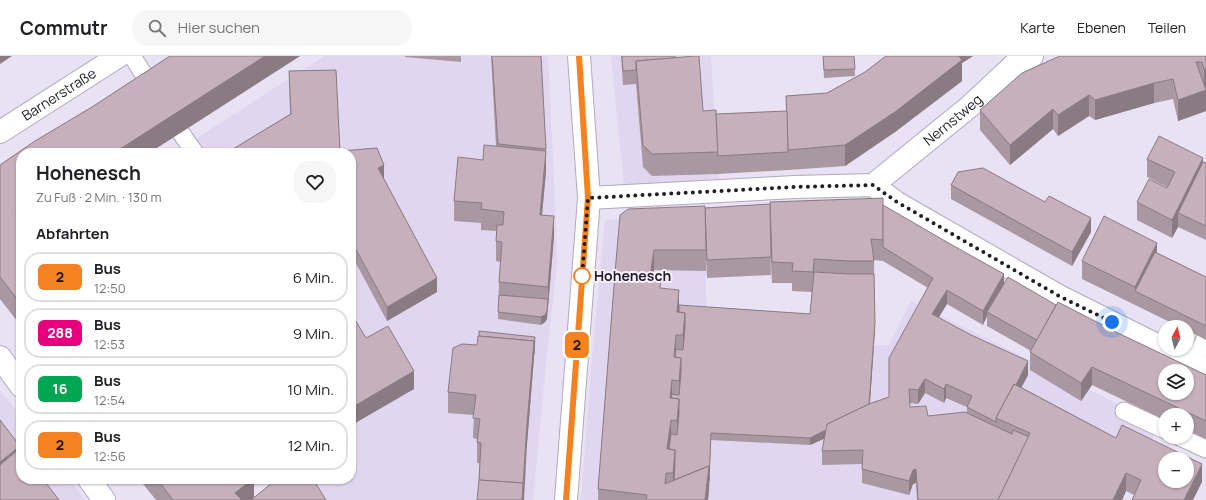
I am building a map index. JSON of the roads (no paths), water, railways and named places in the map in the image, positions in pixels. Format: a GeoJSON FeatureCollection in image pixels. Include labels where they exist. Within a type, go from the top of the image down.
{"type":"FeatureCollection","features":[{"type":"Feature","properties":{"kind":"street","name":"Barnerstraße"},"geometry":{"type":"LineString","coordinates":[[0,132],[119,56]]}},
{"type":"Feature","properties":{"kind":"street"},"geometry":{"type":"LineString","coordinates":[[566,500],[588,198],[579,56]]}},
{"type":"Feature","properties":{"kind":"street","name":"Nernstweg"},"geometry":{"type":"LineString","coordinates":[[855,191],[969,107],[1015,64],[1032,56]]}},
{"type":"Feature","properties":{"kind":"street"},"geometry":{"type":"LineString","coordinates":[[588,198],[855,191],[897,202],[1059,296],[1158,346]]}},
{"type":"Feature","properties":{"kind":"street"},"geometry":{"type":"LineString","coordinates":[[1179,356],[1200,366]]}},
{"type":"Feature","properties":{"kind":"street"},"geometry":{"type":"LineString","coordinates":[[0,357],[16,379]]}},
{"type":"Feature","properties":{"kind":"street"},"geometry":{"type":"LineString","coordinates":[[93,484],[104,500]]}},
{"type":"Feature","properties":{"kind":"lane"},"geometry":{"type":"LineString","coordinates":[[132,56],[153,89]]}},
{"type":"Feature","properties":{"kind":"lane"},"geometry":{"type":"LineString","coordinates":[[181,133],[192,148]]}},
{"type":"Feature","properties":{"kind":"lane"},"geometry":{"type":"LineString","coordinates":[[1200,366],[1204,339]]}},
{"type":"Feature","properties":{"kind":"lane"},"geometry":{"type":"LineString","coordinates":[[1124,411],[1158,427]]}},
{"type":"Feature","properties":{"kind":"lane"},"geometry":{"type":"LineString","coordinates":[[1194,443],[1206,449]]}},
{"type":"Feature","properties":{"kind":"place","name":"Hohenesch"},"geometry":{"type":"Point","coordinates":[582,276]}}]}
